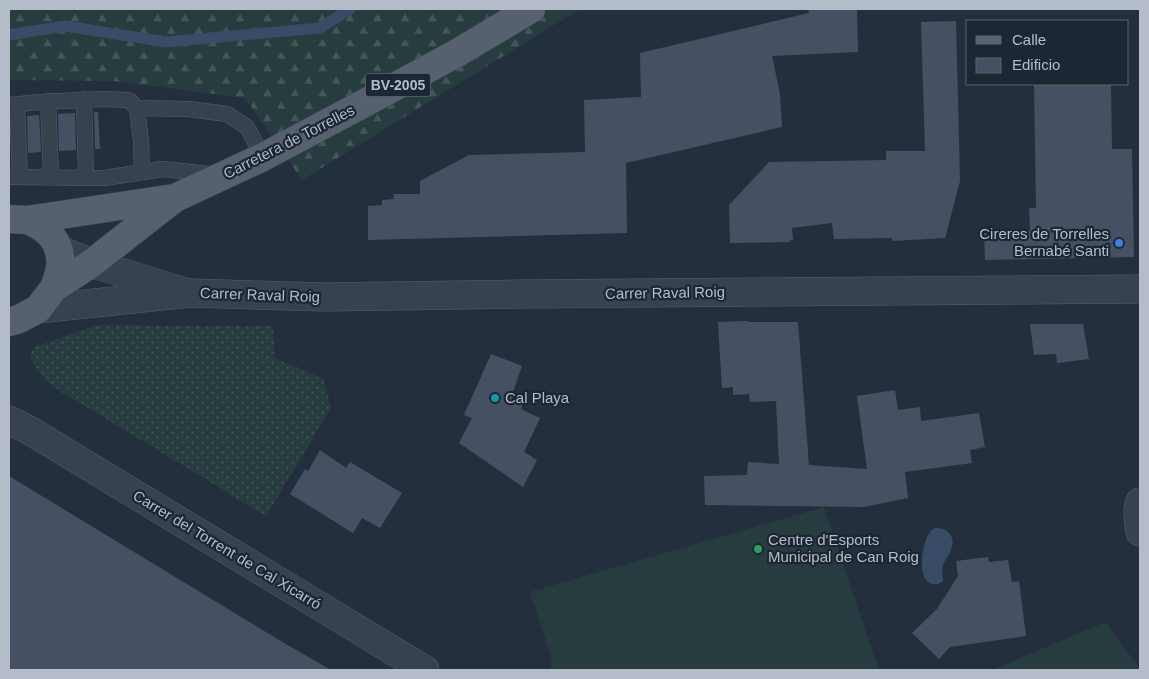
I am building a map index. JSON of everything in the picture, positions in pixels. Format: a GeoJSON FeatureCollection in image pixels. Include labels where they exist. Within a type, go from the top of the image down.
{"type":"FeatureCollection","features":[{"type":"Feature","properties":{"kind":"main road","name":"Carretera de Torrelles"},"geometry":{"type":"LineString","coordinates":[[26,314],[175,198],[263,157],[361,105],[531,9]]}},
{"type":"Feature","properties":{"kind":"main road","name":"Carretera de Torrelles"},"geometry":{"type":"LineString","coordinates":[[18,220],[175,198]]}},
{"type":"Feature","properties":{"kind":"main road","name":"Carretera de Torrelles"},"geometry":{"type":"LineString","coordinates":[[18,220],[38,224],[50,233],[59,250]]}},
{"type":"Feature","properties":{"kind":"main road"},"geometry":{"type":"LineString","coordinates":[[26,314],[60,268],[59,250]]}},
{"type":"Feature","properties":{"kind":"street","name":"Carrer Raval Roig"},"geometry":{"type":"LineString","coordinates":[[59,250],[92,263],[190,293]]}},
{"type":"Feature","properties":{"kind":"street","name":"Carrer Raval Roig"},"geometry":{"type":"LineString","coordinates":[[26,314],[190,293],[325,297],[1140,289]]}},
{"type":"Feature","properties":{"kind":"street","name":"Carrer del Torrent de Cal Xicarró"},"geometry":{"type":"LineString","coordinates":[[9,402],[19,425],[426,670]]}},
{"type":"Feature","properties":{"kind":"street"},"geometry":{"type":"LineString","coordinates":[[1140,502],[1138,509],[1140,532]]}},
{"type":"Feature","properties":{"kind":"lane"},"geometry":{"type":"LineString","coordinates":[[84,99],[86,178]]}},
{"type":"Feature","properties":{"kind":"lane"},"geometry":{"type":"LineString","coordinates":[[142,172],[137,108],[129,100],[84,99],[13,104],[14,177],[104,178],[163,169],[223,175]]}},
{"type":"Feature","properties":{"kind":"lane"},"geometry":{"type":"LineString","coordinates":[[48,101],[51,178]]}},
{"type":"Feature","properties":{"kind":"lane"},"geometry":{"type":"LineString","coordinates":[[137,108],[189,109],[227,114],[247,127],[263,157]]}},
{"type":"Feature","properties":{"kind":"green space"},"geometry":{"type":"Polygon","coordinates":[[[9,9],[580,9],[302,180],[245,98],[114,81],[9,80],[9,9]]]}},
{"type":"Feature","properties":{"kind":"green space"},"geometry":{"type":"Polygon","coordinates":[[[109,324],[273,326],[275,358],[324,379],[331,408],[266,516],[52,386],[37,370],[30,356],[34,347],[95,326],[109,324]]]}},
{"type":"Feature","properties":{"kind":"green space","name":"Centre d'Esports Municipal de Can Roig"},"geometry":{"type":"Polygon","coordinates":[[[824,507],[879,670],[550,670],[552,660],[530,592],[824,507]]]}},
{"type":"Feature","properties":{"kind":"green space"},"geometry":{"type":"Polygon","coordinates":[[[1101,624],[1107,624],[1140,670],[992,670],[1101,624]]]}},
{"type":"Feature","properties":{"kind":"water"},"geometry":{"type":"Polygon","coordinates":[[[941,528],[948,532],[953,542],[942,567],[943,581],[939,584],[932,584],[924,576],[922,560],[927,537],[931,530],[941,528]]]}},
{"type":"Feature","properties":{"kind":"building"},"geometry":{"type":"Polygon","coordinates":[[[808,9],[857,9],[858,52],[772,56],[780,94],[782,127],[626,163],[627,233],[368,240],[368,206],[382,205],[382,200],[394,199],[393,194],[420,194],[420,181],[469,155],[585,152],[584,100],[641,97],[640,53],[809,13],[808,9]]]}},
{"type":"Feature","properties":{"kind":"building"},"geometry":{"type":"Polygon","coordinates":[[[956,21],[960,181],[945,238],[893,241],[892,238],[834,239],[832,223],[792,228],[793,240],[790,240],[790,242],[730,243],[729,205],[769,162],[886,160],[886,151],[925,151],[921,22],[956,21]]]}},
{"type":"Feature","properties":{"kind":"building"},"geometry":{"type":"Polygon","coordinates":[[[1034,85],[1111,85],[1112,149],[1132,149],[1134,257],[985,260],[984,233],[1030,231],[1029,208],[1036,208],[1034,85]]]}},
{"type":"Feature","properties":{"kind":"building"},"geometry":{"type":"Polygon","coordinates":[[[94,112],[98,112],[100,149],[95,149],[94,112]]]}},
{"type":"Feature","properties":{"kind":"building"},"geometry":{"type":"Polygon","coordinates":[[[75,113],[76,150],[59,151],[58,114],[75,113]]]}},
{"type":"Feature","properties":{"kind":"building"},"geometry":{"type":"Polygon","coordinates":[[[39,115],[41,152],[28,153],[27,116],[39,115]]]}},
{"type":"Feature","properties":{"kind":"building"},"geometry":{"type":"Polygon","coordinates":[[[718,322],[798,322],[809,465],[867,469],[857,396],[895,390],[898,410],[920,407],[921,421],[979,413],[985,447],[970,450],[972,463],[905,472],[908,498],[864,507],[705,505],[704,476],[747,475],[748,462],[779,464],[776,401],[750,402],[749,394],[733,395],[733,387],[722,388],[718,322]]]}},
{"type":"Feature","properties":{"kind":"building"},"geometry":{"type":"Polygon","coordinates":[[[1030,324],[1083,324],[1089,359],[1057,363],[1056,354],[1034,355],[1030,324]]]}},
{"type":"Feature","properties":{"kind":"building"},"geometry":{"type":"Polygon","coordinates":[[[491,354],[522,366],[512,395],[524,400],[521,409],[540,418],[524,452],[537,460],[523,487],[459,443],[472,418],[464,415],[491,354]]]}},
{"type":"Feature","properties":{"kind":"building"},"geometry":{"type":"Polygon","coordinates":[[[320,450],[346,468],[350,462],[402,493],[380,528],[362,518],[353,533],[290,494],[305,469],[308,471],[320,450]]]}},
{"type":"Feature","properties":{"kind":"building"},"geometry":{"type":"Polygon","coordinates":[[[9,476],[284,643],[331,670],[9,670],[9,476]]]}},
{"type":"Feature","properties":{"kind":"building"},"geometry":{"type":"Polygon","coordinates":[[[988,557],[989,562],[1008,560],[1012,582],[1019,581],[1026,636],[950,647],[939,659],[912,633],[937,609],[958,576],[956,561],[988,557]]]}},
{"type":"Feature","properties":{"kind":"waterway"},"geometry":{"type":"LineString","coordinates":[[9,35],[65,26],[166,42],[320,28],[350,9]]}},
{"type":"Feature","properties":{"kind":"place","name":"Cireres de Torrelles Bernabé Santi"},"geometry":{"type":"Point","coordinates":[1119,243]}},
{"type":"Feature","properties":{"kind":"place","name":"Cal Playa"},"geometry":{"type":"Point","coordinates":[495,398]}},
{"type":"Feature","properties":{"kind":"place","name":"Centre d'Esports Municipal de Can Roig"},"geometry":{"type":"Point","coordinates":[758,549]}}]}
